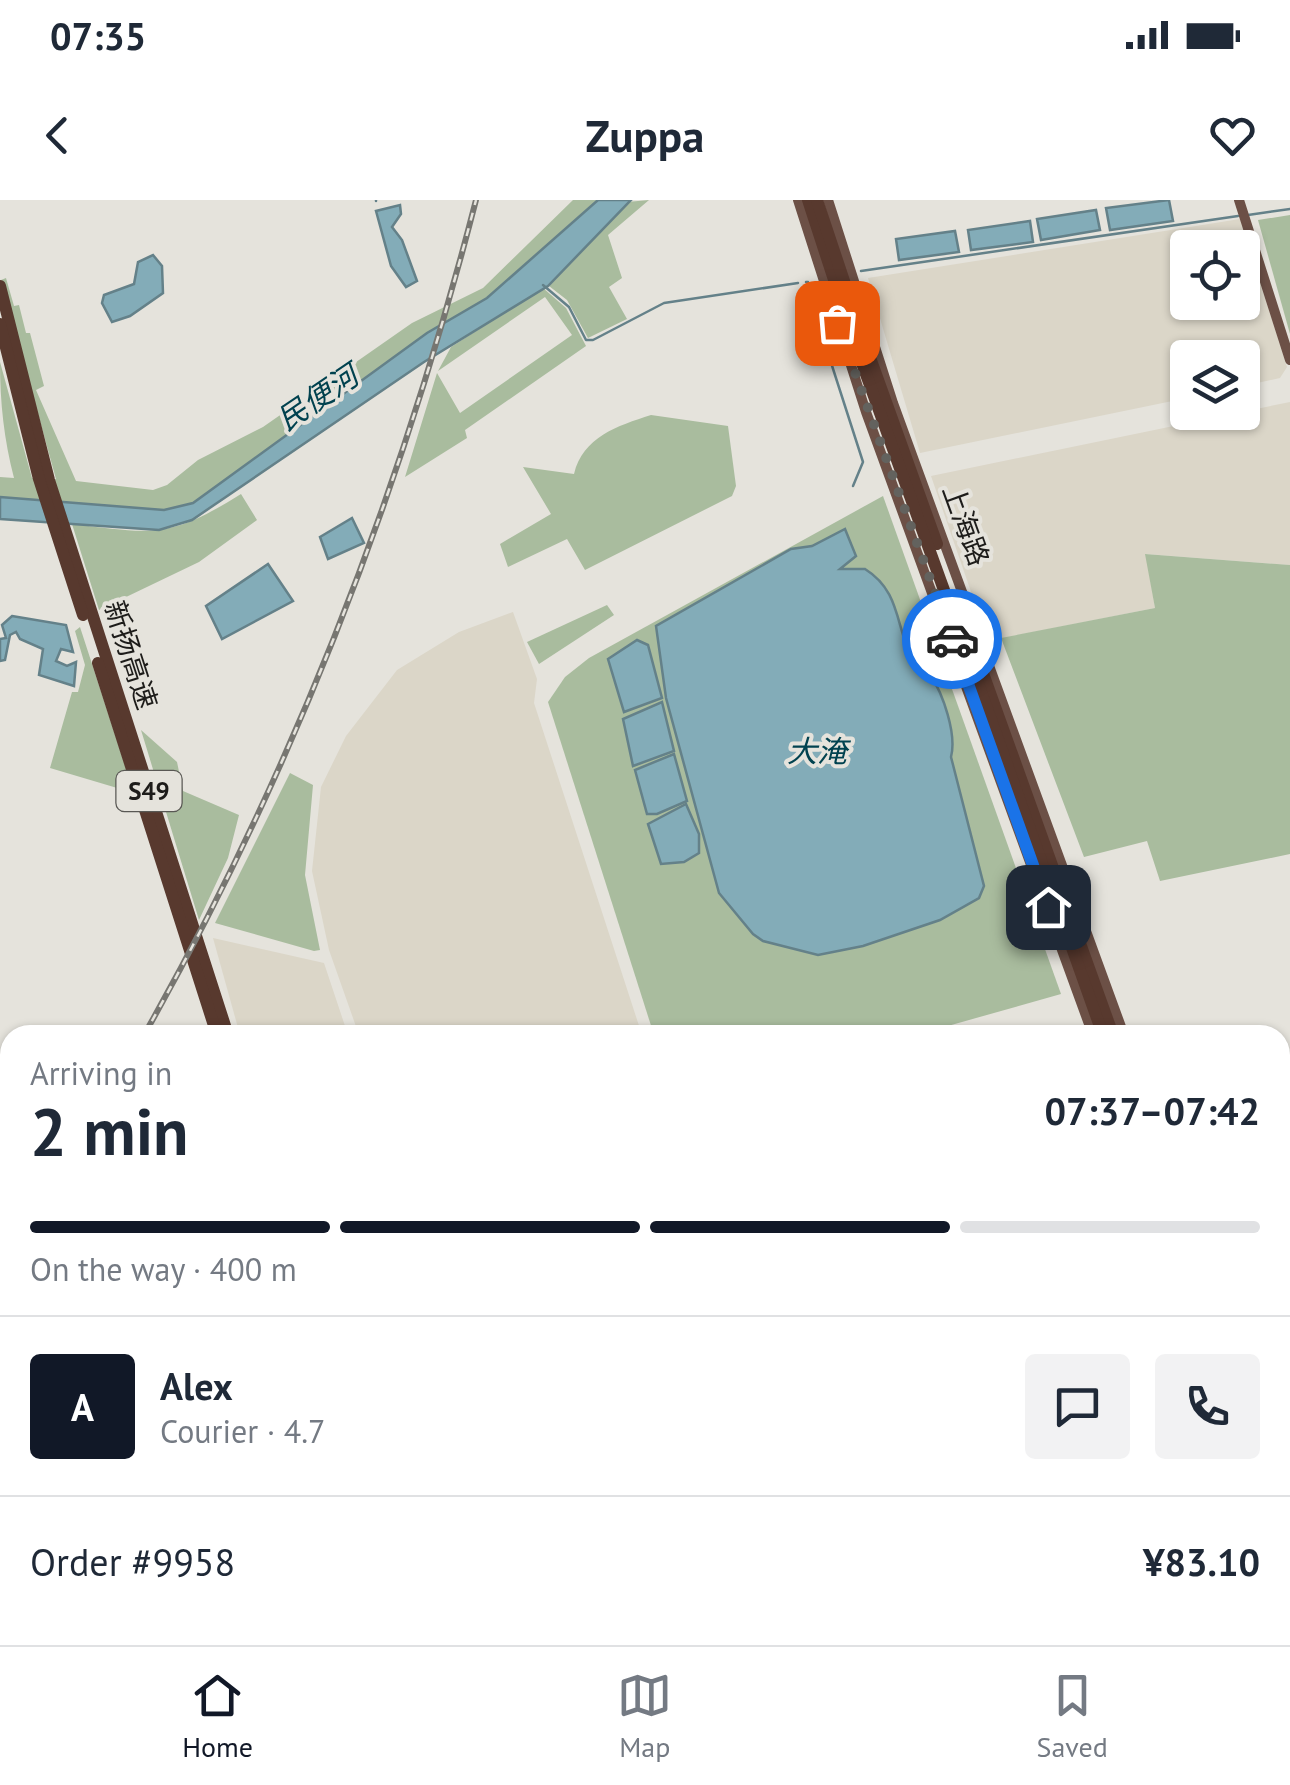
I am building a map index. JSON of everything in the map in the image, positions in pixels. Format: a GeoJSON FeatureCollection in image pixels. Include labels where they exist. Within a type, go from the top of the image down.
{"type":"FeatureCollection","features":[{"type":"Feature","properties":{"kind":"highway","name":"上海路"},"geometry":{"type":"LineString","coordinates":[[808,200],[817,213],[1100,1025]]}},
{"type":"Feature","properties":{"kind":"highway","name":"新扬高速"},"geometry":{"type":"LineString","coordinates":[[0,286],[44,479]]}},
{"type":"Feature","properties":{"kind":"highway","name":"新扬高速"},"geometry":{"type":"LineString","coordinates":[[0,324],[44,479],[214,1025]]}},
{"type":"Feature","properties":{"kind":"highway","name":"新扬高速"},"geometry":{"type":"LineString","coordinates":[[65,547],[225,1025]]}},
{"type":"Feature","properties":{"kind":"highway","name":"上海路"},"geometry":{"type":"LineString","coordinates":[[957,614],[1109,1025]]}},
{"type":"Feature","properties":{"kind":"main road","name":"上海路"},"geometry":{"type":"LineString","coordinates":[[798,200],[817,213],[894,402],[1120,1025]]}},
{"type":"Feature","properties":{"kind":"main road","name":"上海路"},"geometry":{"type":"LineString","coordinates":[[817,213],[828,200]]}},
{"type":"Feature","properties":{"kind":"main road"},"geometry":{"type":"LineString","coordinates":[[1238,200],[1290,360]]}},
{"type":"Feature","properties":{"kind":"main road","name":"上海路"},"geometry":{"type":"LineString","coordinates":[[817,213],[866,412],[1089,1025]]}},
{"type":"Feature","properties":{"kind":"main road"},"geometry":{"type":"LineString","coordinates":[[866,412],[882,442],[891,444],[898,432],[894,402]]}},
{"type":"Feature","properties":{"kind":"main road"},"geometry":{"type":"LineString","coordinates":[[910,524],[919,508],[936,517]]}},
{"type":"Feature","properties":{"kind":"shaded area"},"geometry":{"type":"Polygon","coordinates":[[[1240,219],[1243,230],[1171,230],[1240,219]]]}},
{"type":"Feature","properties":{"kind":"shaded area"},"geometry":{"type":"Polygon","coordinates":[[[1170,230],[1170,320],[1260,320],[1260,282],[1287,367],[1280,378],[1260,382],[1260,340],[1170,340],[1170,402],[920,453],[868,278],[1170,230]]]}},
{"type":"Feature","properties":{"kind":"shaded area"},"geometry":{"type":"Polygon","coordinates":[[[1290,402],[1290,565],[1146,554],[1155,608],[988,641],[931,476],[1170,427],[1170,430],[1260,430],[1260,408],[1290,402]]]}},
{"type":"Feature","properties":{"kind":"shaded area"},"geometry":{"type":"Polygon","coordinates":[[[513,612],[537,679],[534,703],[639,1025],[355,1025],[329,950],[312,871],[321,787],[346,736],[397,670],[459,632],[513,612]]]}},
{"type":"Feature","properties":{"kind":"shaded area"},"geometry":{"type":"Polygon","coordinates":[[[213,938],[324,963],[345,1025],[237,1025],[213,938]]]}},
{"type":"Feature","properties":{"kind":"green space"},"geometry":{"type":"Polygon","coordinates":[[[573,200],[598,200],[487,298],[427,333],[193,503],[164,510],[0,497],[0,477],[14,478],[3,421],[0,362],[32,478],[56,479],[1,280],[6,278],[14,306],[19,305],[26,333],[30,333],[44,386],[36,390],[76,481],[153,490],[167,485],[198,460],[263,427],[412,323],[483,288],[573,200]]]}},
{"type":"Feature","properties":{"kind":"green space"},"geometry":{"type":"Polygon","coordinates":[[[649,200],[608,235],[622,278],[609,287],[627,319],[588,338],[567,300],[549,286],[627,202],[649,200]]]}},
{"type":"Feature","properties":{"kind":"green space"},"geometry":{"type":"Polygon","coordinates":[[[1290,215],[1290,334],[1258,220],[1290,215]]]}},
{"type":"Feature","properties":{"kind":"green space"},"geometry":{"type":"Polygon","coordinates":[[[543,288],[566,308],[586,346],[465,430],[467,438],[405,477],[437,373],[460,413],[572,335],[545,297],[438,371],[451,347],[543,288]]]}},
{"type":"Feature","properties":{"kind":"green space"},"geometry":{"type":"Polygon","coordinates":[[[651,415],[728,426],[736,486],[732,496],[585,570],[567,539],[508,567],[500,544],[551,514],[523,467],[574,474],[578,461],[593,442],[651,415]]]}},
{"type":"Feature","properties":{"kind":"green space"},"geometry":{"type":"Polygon","coordinates":[[[241,494],[257,520],[199,562],[99,610],[72,524],[160,530],[196,519],[241,494]]]}},
{"type":"Feature","properties":{"kind":"green space"},"geometry":{"type":"Polygon","coordinates":[[[883,496],[1061,994],[951,1025],[651,1025],[548,702],[565,677],[589,658],[883,496]]]}},
{"type":"Feature","properties":{"kind":"green space"},"geometry":{"type":"Polygon","coordinates":[[[1145,554],[1290,565],[1290,854],[1160,881],[1147,841],[1084,857],[1001,638],[1155,608],[1145,554]]]}},
{"type":"Feature","properties":{"kind":"green space"},"geometry":{"type":"Polygon","coordinates":[[[607,605],[614,615],[539,664],[527,642],[607,605]]]}},
{"type":"Feature","properties":{"kind":"green space"},"geometry":{"type":"Polygon","coordinates":[[[80,627],[134,793],[50,768],[72,692],[78,692],[85,665],[75,631],[80,627]]]}},
{"type":"Feature","properties":{"kind":"green space"},"geometry":{"type":"Polygon","coordinates":[[[141,730],[177,762],[183,791],[239,815],[228,858],[199,920],[141,730]]]}},
{"type":"Feature","properties":{"kind":"green space"},"geometry":{"type":"Polygon","coordinates":[[[290,773],[313,785],[305,875],[320,950],[314,951],[215,923],[290,773]]]}},
{"type":"Feature","properties":{"kind":"water"},"geometry":{"type":"Polygon","coordinates":[[[598,200],[631,200],[548,286],[424,362],[192,520],[159,530],[0,519],[0,497],[164,510],[193,503],[427,333],[487,298],[598,200]]]}},
{"type":"Feature","properties":{"kind":"water"},"geometry":{"type":"Polygon","coordinates":[[[1169,200],[1173,221],[1110,230],[1106,208],[1169,200]]]}},
{"type":"Feature","properties":{"kind":"water"},"geometry":{"type":"Polygon","coordinates":[[[400,205],[401,214],[392,227],[402,240],[417,281],[406,287],[391,266],[376,211],[400,205]]]}},
{"type":"Feature","properties":{"kind":"water"},"geometry":{"type":"Polygon","coordinates":[[[1096,210],[1100,230],[1041,240],[1037,219],[1096,210]]]}},
{"type":"Feature","properties":{"kind":"water"},"geometry":{"type":"Polygon","coordinates":[[[1030,221],[1033,242],[971,250],[968,230],[1030,221]]]}},
{"type":"Feature","properties":{"kind":"water"},"geometry":{"type":"Polygon","coordinates":[[[955,231],[959,252],[899,260],[896,239],[955,231]]]}},
{"type":"Feature","properties":{"kind":"water"},"geometry":{"type":"Polygon","coordinates":[[[153,255],[162,266],[163,293],[130,316],[112,322],[102,303],[104,295],[134,284],[138,262],[153,255]]]}},
{"type":"Feature","properties":{"kind":"water"},"geometry":{"type":"Polygon","coordinates":[[[352,518],[364,543],[328,559],[320,537],[352,518]]]}},
{"type":"Feature","properties":{"kind":"water","name":"大淹"},"geometry":{"type":"Polygon","coordinates":[[[845,529],[856,556],[840,569],[865,569],[886,589],[913,659],[930,674],[940,692],[952,737],[951,757],[984,886],[979,898],[940,920],[863,946],[818,955],[763,941],[719,893],[666,698],[656,626],[791,549],[812,546],[845,529]]]}},
{"type":"Feature","properties":{"kind":"water"},"geometry":{"type":"Polygon","coordinates":[[[268,564],[293,601],[222,639],[206,606],[268,564]]]}},
{"type":"Feature","properties":{"kind":"water"},"geometry":{"type":"Polygon","coordinates":[[[12,616],[66,625],[73,652],[61,649],[56,661],[67,666],[76,662],[74,686],[39,675],[43,649],[20,639],[16,632],[10,635],[5,660],[0,661],[0,639],[6,638],[2,625],[12,616]]]}},
{"type":"Feature","properties":{"kind":"water"},"geometry":{"type":"Polygon","coordinates":[[[637,640],[648,645],[662,698],[624,712],[608,659],[637,640]]]}},
{"type":"Feature","properties":{"kind":"water"},"geometry":{"type":"Polygon","coordinates":[[[662,702],[674,751],[633,766],[623,719],[662,702]]]}},
{"type":"Feature","properties":{"kind":"water"},"geometry":{"type":"Polygon","coordinates":[[[674,754],[687,801],[657,814],[647,814],[635,770],[674,754]]]}},
{"type":"Feature","properties":{"kind":"water"},"geometry":{"type":"Polygon","coordinates":[[[686,804],[699,834],[699,853],[684,862],[661,864],[648,824],[686,804]]]}},
{"type":"Feature","properties":{"kind":"waterway"},"geometry":{"type":"LineString","coordinates":[[1248,215],[1290,209]]}},
{"type":"Feature","properties":{"kind":"waterway"},"geometry":{"type":"LineString","coordinates":[[861,271],[1238,216]]}},
{"type":"Feature","properties":{"kind":"waterway"},"geometry":{"type":"LineString","coordinates":[[543,285],[569,307],[586,340],[593,340],[664,303],[798,283]]}},
{"type":"Feature","properties":{"kind":"waterway"},"geometry":{"type":"LineString","coordinates":[[807,288],[863,462],[853,486]]}},
{"type":"Feature","properties":{"kind":"railway"},"geometry":{"type":"LineString","coordinates":[[149,1025],[248,835],[338,628],[413,417],[476,200]]}},
{"type":"Feature","properties":{"kind":"way so far"},"geometry":{"type":"LineString","coordinates":[[837,323],[866,412],[952,639]]}},
{"type":"Feature","properties":{"kind":"route"},"geometry":{"type":"LineString","coordinates":[[952,639],[1048,907]]}},
{"type":"Feature","properties":{"kind":"water label","name":"民便河"},"geometry":{"type":"Point","coordinates":[318,398]}}]}
